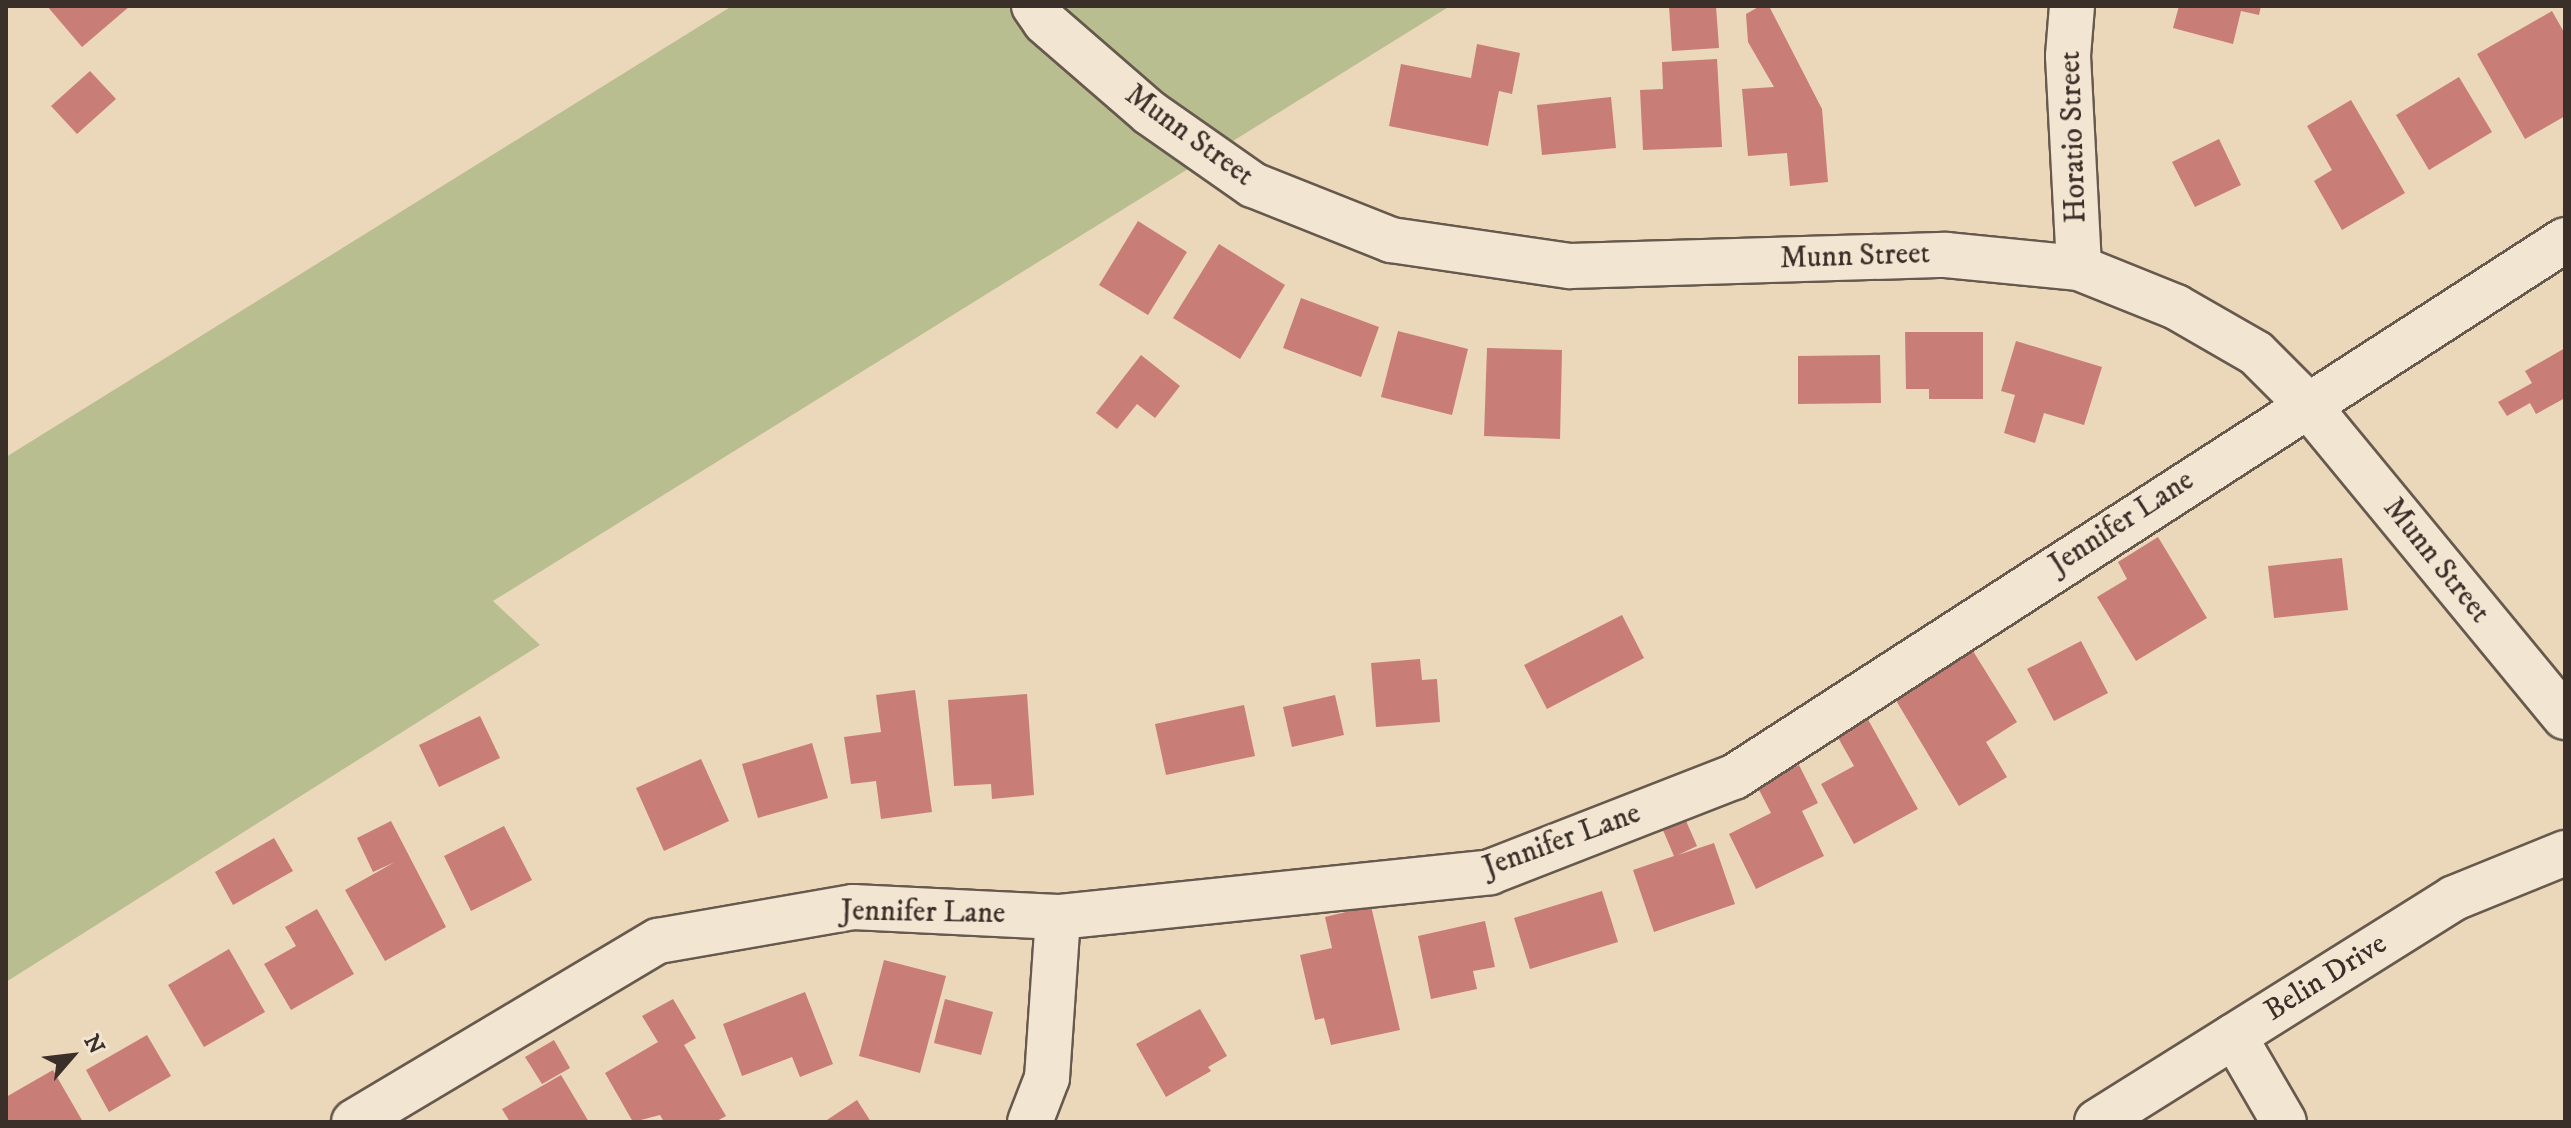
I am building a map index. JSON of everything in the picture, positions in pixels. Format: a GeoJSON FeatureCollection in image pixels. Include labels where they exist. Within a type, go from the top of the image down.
{"type":"FeatureCollection","features":[{"type":"Feature","properties":{"kind":"street","name":"Munn Street"},"geometry":{"type":"LineString","coordinates":[[1034,6],[1045,22],[1150,113],[1253,185],[1391,240],[1570,266],[1946,255],[2079,268],[2176,307],[2256,353],[2306,403],[2565,717]]}},
{"type":"Feature","properties":{"kind":"street","name":"Horatio Street"},"geometry":{"type":"LineString","coordinates":[[2072,6],[2068,56],[2079,268]]}},
{"type":"Feature","properties":{"kind":"street","name":"Jennifer Lane"},"geometry":{"type":"LineString","coordinates":[[354,1122],[658,941],[853,907],[1058,917],[1490,872],[1734,777],[2306,403],[2565,240]]}},
{"type":"Feature","properties":{"kind":"street","name":"Belin Drive"},"geometry":{"type":"LineString","coordinates":[[2097,1122],[2454,898],[2565,853]]}},
{"type":"Feature","properties":{"kind":"street"},"geometry":{"type":"LineString","coordinates":[[1030,1122],[1047,1078],[1058,917]]}},
{"type":"Feature","properties":{"kind":"street"},"geometry":{"type":"LineString","coordinates":[[2234,1036],[2284,1122]]}},
{"type":"Feature","properties":{"kind":"green space"},"geometry":{"type":"Polygon","coordinates":[[[732,6],[1450,6],[493,601],[540,645],[6,982],[6,457],[732,6]]]}},
{"type":"Feature","properties":{"kind":"building"},"geometry":{"type":"Polygon","coordinates":[[[47,6],[130,6],[82,47],[47,6]]]}},
{"type":"Feature","properties":{"kind":"building"},"geometry":{"type":"Polygon","coordinates":[[[1669,6],[1716,6],[1719,48],[1672,51],[1669,6]]]}},
{"type":"Feature","properties":{"kind":"building"},"geometry":{"type":"Polygon","coordinates":[[[1760,6],[1769,6],[1822,109],[1828,182],[1790,186],[1787,153],[1748,156],[1742,89],[1774,87],[1748,42],[1746,14],[1760,6]]]}},
{"type":"Feature","properties":{"kind":"building"},"geometry":{"type":"Polygon","coordinates":[[[2179,6],[2261,6],[2259,15],[2241,11],[2233,44],[2173,28],[2179,6]]]}},
{"type":"Feature","properties":{"kind":"building"},"geometry":{"type":"Polygon","coordinates":[[[2552,11],[2565,34],[2565,116],[2525,139],[2477,54],[2552,11]]]}},
{"type":"Feature","properties":{"kind":"building"},"geometry":{"type":"Polygon","coordinates":[[[1477,44],[1520,53],[1512,94],[1499,91],[1488,146],[1389,126],[1401,64],[1471,78],[1477,44]]]}},
{"type":"Feature","properties":{"kind":"building"},"geometry":{"type":"Polygon","coordinates":[[[1717,59],[1722,147],[1643,150],[1640,90],[1663,89],[1662,62],[1717,59]]]}},
{"type":"Feature","properties":{"kind":"building"},"geometry":{"type":"Polygon","coordinates":[[[90,71],[116,99],[77,134],[51,106],[90,71]]]}},
{"type":"Feature","properties":{"kind":"building"},"geometry":{"type":"Polygon","coordinates":[[[2459,77],[2492,132],[2429,170],[2396,115],[2459,77]]]}},
{"type":"Feature","properties":{"kind":"building"},"geometry":{"type":"Polygon","coordinates":[[[1611,97],[1616,148],[1542,155],[1537,105],[1611,97]]]}},
{"type":"Feature","properties":{"kind":"building"},"geometry":{"type":"Polygon","coordinates":[[[2351,100],[2405,193],[2342,230],[2314,181],[2332,170],[2307,126],[2351,100]]]}},
{"type":"Feature","properties":{"kind":"building"},"geometry":{"type":"Polygon","coordinates":[[[2219,139],[2241,185],[2195,207],[2172,162],[2219,139]]]}},
{"type":"Feature","properties":{"kind":"building"},"geometry":{"type":"Polygon","coordinates":[[[1138,221],[1187,252],[1148,315],[1099,285],[1138,221]]]}},
{"type":"Feature","properties":{"kind":"building"},"geometry":{"type":"Polygon","coordinates":[[[1219,244],[1285,285],[1240,359],[1173,318],[1219,244]]]}},
{"type":"Feature","properties":{"kind":"building"},"geometry":{"type":"Polygon","coordinates":[[[1301,298],[1379,327],[1361,377],[1283,348],[1301,298]]]}},
{"type":"Feature","properties":{"kind":"building"},"geometry":{"type":"Polygon","coordinates":[[[1398,331],[1468,349],[1452,415],[1381,397],[1398,331]]]}},
{"type":"Feature","properties":{"kind":"building"},"geometry":{"type":"Polygon","coordinates":[[[1905,332],[1983,332],[1983,399],[1929,399],[1929,389],[1906,389],[1905,332]]]}},
{"type":"Feature","properties":{"kind":"building"},"geometry":{"type":"Polygon","coordinates":[[[2016,341],[2102,367],[2084,425],[2044,413],[2035,443],[2004,433],[2015,395],[2001,391],[2016,341]]]}},
{"type":"Feature","properties":{"kind":"building"},"geometry":{"type":"Polygon","coordinates":[[[1487,348],[1562,350],[1560,439],[1484,436],[1487,348]]]}},
{"type":"Feature","properties":{"kind":"building"},"geometry":{"type":"Polygon","coordinates":[[[2565,348],[2565,398],[2536,414],[2530,403],[2507,416],[2498,402],[2532,383],[2525,371],[2565,348]]]}},
{"type":"Feature","properties":{"kind":"building"},"geometry":{"type":"Polygon","coordinates":[[[1141,355],[1180,386],[1155,418],[1137,404],[1117,429],[1096,413],[1141,355]]]}},
{"type":"Feature","properties":{"kind":"building"},"geometry":{"type":"Polygon","coordinates":[[[1880,355],[1881,403],[1798,404],[1798,356],[1880,355]]]}},
{"type":"Feature","properties":{"kind":"building"},"geometry":{"type":"Polygon","coordinates":[[[2158,537],[2207,618],[2136,661],[2097,597],[2127,579],[2118,562],[2158,537]]]}},
{"type":"Feature","properties":{"kind":"building"},"geometry":{"type":"Polygon","coordinates":[[[2342,558],[2348,610],[2274,618],[2268,566],[2342,558]]]}},
{"type":"Feature","properties":{"kind":"building"},"geometry":{"type":"Polygon","coordinates":[[[1622,615],[1644,658],[1547,709],[1524,665],[1622,615]]]}},
{"type":"Feature","properties":{"kind":"building"},"geometry":{"type":"Polygon","coordinates":[[[2081,641],[2108,693],[2054,721],[2027,669],[2081,641]]]}},
{"type":"Feature","properties":{"kind":"building"},"geometry":{"type":"Polygon","coordinates":[[[1973,651],[2017,722],[1986,742],[2007,777],[1959,806],[1894,697],[1973,651]]]}},
{"type":"Feature","properties":{"kind":"building"},"geometry":{"type":"Polygon","coordinates":[[[1420,659],[1422,680],[1437,679],[1440,722],[1376,727],[1371,663],[1420,659]]]}},
{"type":"Feature","properties":{"kind":"building"},"geometry":{"type":"Polygon","coordinates":[[[915,690],[932,812],[881,819],[876,781],[851,784],[844,737],[881,732],[876,695],[915,690]]]}},
{"type":"Feature","properties":{"kind":"building"},"geometry":{"type":"Polygon","coordinates":[[[1027,694],[1034,795],[992,799],[991,784],[954,786],[948,700],[1027,694]]]}},
{"type":"Feature","properties":{"kind":"building"},"geometry":{"type":"Polygon","coordinates":[[[1335,695],[1344,735],[1292,747],[1283,707],[1335,695]]]}},
{"type":"Feature","properties":{"kind":"building"},"geometry":{"type":"Polygon","coordinates":[[[1244,705],[1255,756],[1166,775],[1155,724],[1244,705]]]}},
{"type":"Feature","properties":{"kind":"building"},"geometry":{"type":"Polygon","coordinates":[[[480,716],[500,758],[439,787],[419,745],[480,716]]]}},
{"type":"Feature","properties":{"kind":"building"},"geometry":{"type":"Polygon","coordinates":[[[1866,716],[1918,809],[1854,844],[1821,784],[1854,766],[1836,734],[1866,716]]]}},
{"type":"Feature","properties":{"kind":"building"},"geometry":{"type":"Polygon","coordinates":[[[812,743],[828,798],[758,818],[742,764],[812,743]]]}},
{"type":"Feature","properties":{"kind":"building"},"geometry":{"type":"Polygon","coordinates":[[[701,759],[729,821],[664,851],[636,788],[701,759]]]}},
{"type":"Feature","properties":{"kind":"building"},"geometry":{"type":"Polygon","coordinates":[[[1799,765],[1818,803],[1802,811],[1824,856],[1756,889],[1729,834],[1771,813],[1757,786],[1799,765]]]}},
{"type":"Feature","properties":{"kind":"building"},"geometry":{"type":"Polygon","coordinates":[[[1680,807],[1697,846],[1678,855],[1714,843],[1735,904],[1654,932],[1633,870],[1674,856],[1657,816],[1680,807]]]}},
{"type":"Feature","properties":{"kind":"building"},"geometry":{"type":"Polygon","coordinates":[[[391,821],[446,927],[385,961],[345,890],[395,862],[373,872],[357,838],[391,821]]]}},
{"type":"Feature","properties":{"kind":"building"},"geometry":{"type":"Polygon","coordinates":[[[504,826],[532,880],[471,911],[444,856],[504,826]]]}},
{"type":"Feature","properties":{"kind":"building"},"geometry":{"type":"Polygon","coordinates":[[[274,838],[293,871],[233,905],[215,872],[274,838]]]}},
{"type":"Feature","properties":{"kind":"building"},"geometry":{"type":"Polygon","coordinates":[[[1602,891],[1618,942],[1530,969],[1514,918],[1602,891]]]}},
{"type":"Feature","properties":{"kind":"building"},"geometry":{"type":"Polygon","coordinates":[[[1371,906],[1400,1030],[1331,1045],[1324,1018],[1315,1020],[1300,955],[1332,948],[1325,917],[1371,906]]]}},
{"type":"Feature","properties":{"kind":"building"},"geometry":{"type":"Polygon","coordinates":[[[317,909],[354,974],[291,1010],[264,964],[296,946],[285,927],[317,909]]]}},
{"type":"Feature","properties":{"kind":"building"},"geometry":{"type":"Polygon","coordinates":[[[1485,921],[1495,967],[1473,971],[1477,989],[1431,999],[1418,936],[1485,921]]]}},
{"type":"Feature","properties":{"kind":"building"},"geometry":{"type":"Polygon","coordinates":[[[229,949],[265,1012],[204,1047],[168,985],[229,949]]]}},
{"type":"Feature","properties":{"kind":"building"},"geometry":{"type":"Polygon","coordinates":[[[884,960],[946,976],[920,1073],[859,1056],[884,960]]]}},
{"type":"Feature","properties":{"kind":"building"},"geometry":{"type":"Polygon","coordinates":[[[805,992],[833,1064],[800,1077],[792,1057],[742,1076],[723,1024],[805,992]]]}},
{"type":"Feature","properties":{"kind":"building"},"geometry":{"type":"Polygon","coordinates":[[[673,999],[696,1038],[684,1045],[726,1116],[715,1122],[664,1122],[660,1115],[633,1122],[605,1073],[658,1042],[642,1016],[673,999]]]}},
{"type":"Feature","properties":{"kind":"building"},"geometry":{"type":"Polygon","coordinates":[[[945,999],[993,1012],[981,1055],[934,1043],[945,999]]]}},
{"type":"Feature","properties":{"kind":"building"},"geometry":{"type":"Polygon","coordinates":[[[1200,1009],[1227,1056],[1208,1067],[1211,1071],[1166,1097],[1136,1044],[1200,1009]]]}},
{"type":"Feature","properties":{"kind":"building"},"geometry":{"type":"Polygon","coordinates":[[[147,1035],[171,1076],[109,1112],[86,1070],[147,1035]]]}},
{"type":"Feature","properties":{"kind":"building"},"geometry":{"type":"Polygon","coordinates":[[[554,1040],[570,1068],[542,1084],[525,1057],[554,1040]]]}},
{"type":"Feature","properties":{"kind":"building"},"geometry":{"type":"Polygon","coordinates":[[[53,1070],[83,1122],[6,1122],[6,1097],[53,1070]]]}},
{"type":"Feature","properties":{"kind":"building"},"geometry":{"type":"Polygon","coordinates":[[[561,1075],[589,1122],[510,1122],[502,1109],[561,1075]]]}},
{"type":"Feature","properties":{"kind":"building"},"geometry":{"type":"Polygon","coordinates":[[[857,1100],[871,1122],[824,1122],[857,1100]]]}}]}
